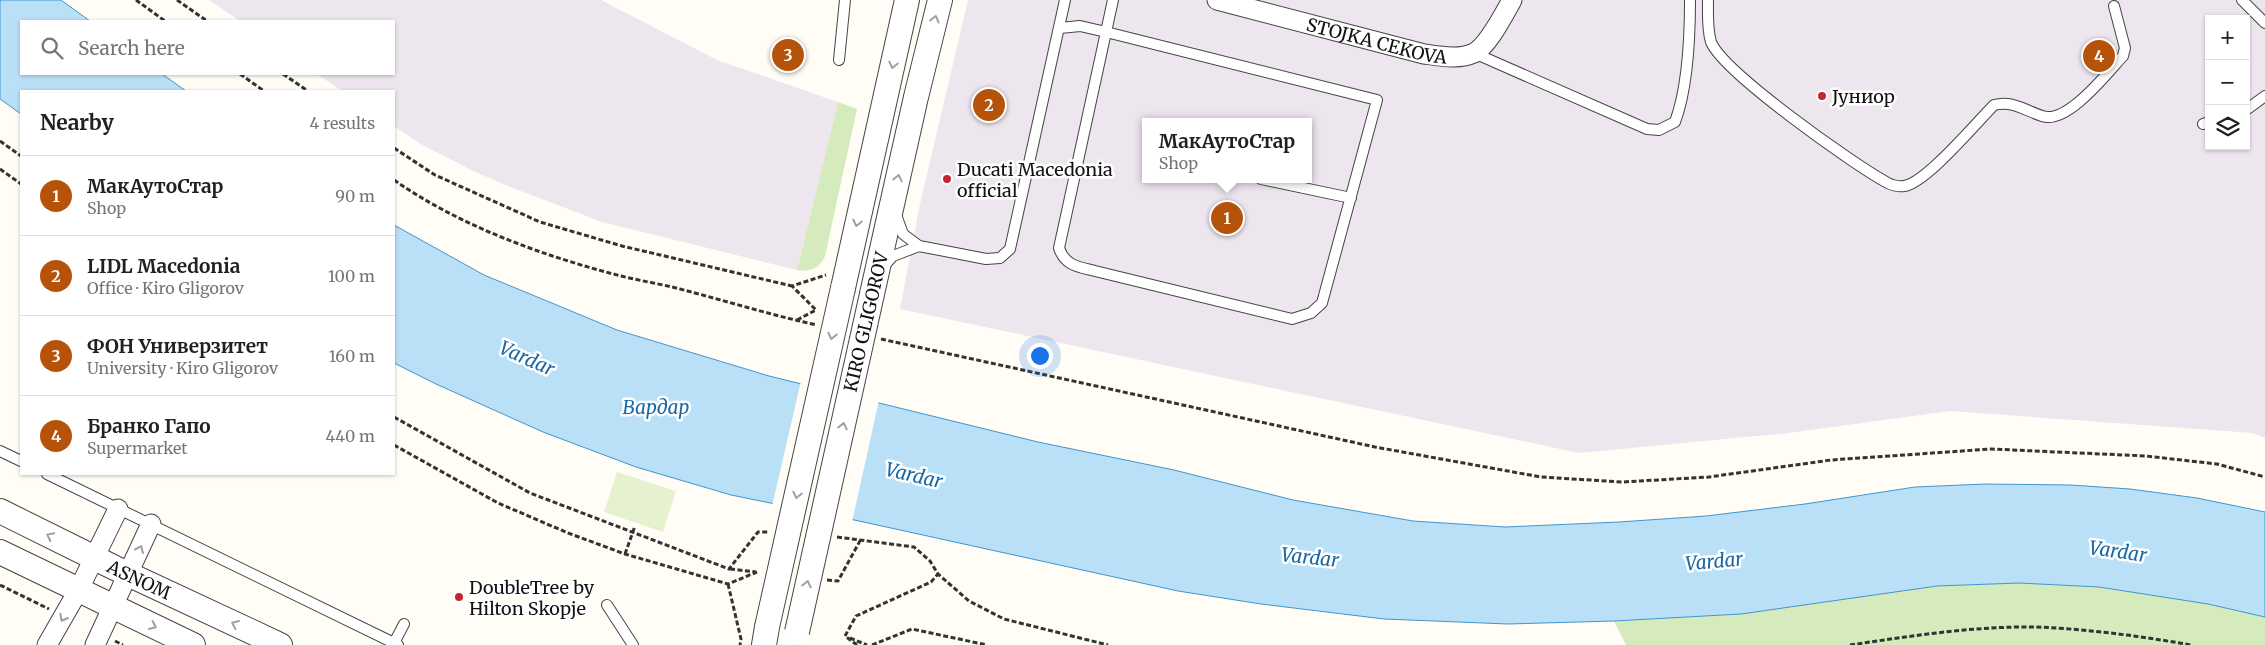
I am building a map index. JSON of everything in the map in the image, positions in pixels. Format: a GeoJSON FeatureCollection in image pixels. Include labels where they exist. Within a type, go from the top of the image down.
{"type":"FeatureCollection","features":[{"type":"Feature","properties":{"kind":"street","name":"KIRO GLIGOROV"},"geometry":{"type":"LineString","coordinates":[[765,636],[907,0]]}},
{"type":"Feature","properties":{"kind":"street","name":"KIRO GLIGOROV"},"geometry":{"type":"LineString","coordinates":[[796,638],[892,203],[940,0]]}},
{"type":"Feature","properties":{"kind":"street","name":"STOJKA CEKOVA"},"geometry":{"type":"LineString","coordinates":[[1217,0],[1424,54],[1451,57],[1474,53],[1491,35],[1512,0]]}},
{"type":"Feature","properties":{"kind":"street"},"geometry":{"type":"LineString","coordinates":[[47,645],[78,591],[118,508]]}},
{"type":"Feature","properties":{"kind":"street","name":"ASNOM"},"geometry":{"type":"LineString","coordinates":[[0,511],[280,645]]}},
{"type":"Feature","properties":{"kind":"street"},"geometry":{"type":"LineString","coordinates":[[95,645],[114,608],[151,524]]}},
{"type":"Feature","properties":{"kind":"street","name":"ASNOM"},"geometry":{"type":"LineString","coordinates":[[0,552],[193,645]]}},
{"type":"Feature","properties":{"kind":"lane"},"geometry":{"type":"LineString","coordinates":[[839,60],[845,0]]}},
{"type":"Feature","properties":{"kind":"lane"},"geometry":{"type":"LineString","coordinates":[[892,203],[903,234],[919,246],[986,259],[1000,258],[1010,249],[1065,0]]}},
{"type":"Feature","properties":{"kind":"lane"},"geometry":{"type":"LineString","coordinates":[[1060,28],[1080,26],[1106,32],[1377,100],[1322,302],[1311,313],[1292,320],[1071,265],[1062,258],[1060,248],[1106,32],[1113,0]]}},
{"type":"Feature","properties":{"kind":"lane"},"geometry":{"type":"LineString","coordinates":[[1474,53],[1647,129],[1659,130],[1676,122],[1684,99],[1690,25],[1690,0]]}},
{"type":"Feature","properties":{"kind":"lane"},"geometry":{"type":"LineString","coordinates":[[1708,0],[1712,42],[1721,57],[1744,78],[1814,134],[1888,184],[1903,186],[1912,184],[1935,167],[1994,105],[2012,104],[2044,117],[2062,115],[2073,107],[2123,56],[2125,48],[2114,6]]}},
{"type":"Feature","properties":{"kind":"lane"},"geometry":{"type":"LineString","coordinates":[[2242,0],[2265,23]]}},
{"type":"Feature","properties":{"kind":"lane"},"geometry":{"type":"LineString","coordinates":[[2250,107],[2265,96]]}},
{"type":"Feature","properties":{"kind":"lane"},"geometry":{"type":"LineString","coordinates":[[1280,183],[1351,198]]}},
{"type":"Feature","properties":{"kind":"lane"},"geometry":{"type":"LineString","coordinates":[[874,284],[893,256],[919,246]]}},
{"type":"Feature","properties":{"kind":"lane"},"geometry":{"type":"LineString","coordinates":[[0,451],[20,461]]}},
{"type":"Feature","properties":{"kind":"lane"},"geometry":{"type":"LineString","coordinates":[[49,475],[396,644],[404,624]]}},
{"type":"Feature","properties":{"kind":"lane"},"geometry":{"type":"LineString","coordinates":[[607,605],[633,645]]}},
{"type":"Feature","properties":{"kind":"path"},"geometry":{"type":"LineString","coordinates":[[136,0],[164,20]]}},
{"type":"Feature","properties":{"kind":"path"},"geometry":{"type":"LineString","coordinates":[[177,0],[206,20]]}},
{"type":"Feature","properties":{"kind":"path"},"geometry":{"type":"LineString","coordinates":[[241,75],[263,90]]}},
{"type":"Feature","properties":{"kind":"path"},"geometry":{"type":"LineString","coordinates":[[284,75],[307,90]]}},
{"type":"Feature","properties":{"kind":"path"},"geometry":{"type":"LineString","coordinates":[[0,141],[20,155]]}},
{"type":"Feature","properties":{"kind":"path"},"geometry":{"type":"LineString","coordinates":[[395,149],[434,175],[540,222],[622,246],[792,286],[845,278]]}},
{"type":"Feature","properties":{"kind":"path"},"geometry":{"type":"LineString","coordinates":[[0,169],[20,183]]}},
{"type":"Feature","properties":{"kind":"path"},"geometry":{"type":"LineString","coordinates":[[395,181],[443,210],[484,230],[561,258],[620,276],[679,289],[826,327]]}},
{"type":"Feature","properties":{"kind":"path"},"geometry":{"type":"LineString","coordinates":[[792,286],[816,310],[797,321]]}},
{"type":"Feature","properties":{"kind":"path"},"geometry":{"type":"LineString","coordinates":[[874,338],[1375,447],[1541,477],[1622,482],[1709,477],[1831,460],[1991,449],[2146,456],[2217,464],[2265,477]]}},
{"type":"Feature","properties":{"kind":"path"},"geometry":{"type":"LineString","coordinates":[[395,418],[530,493],[729,569],[758,532],[776,533]]}},
{"type":"Feature","properties":{"kind":"path"},"geometry":{"type":"LineString","coordinates":[[395,446],[498,503],[568,533],[625,554],[728,584],[758,572]]}},
{"type":"Feature","properties":{"kind":"path"},"geometry":{"type":"LineString","coordinates":[[625,554],[635,526]]}},
{"type":"Feature","properties":{"kind":"path"},"geometry":{"type":"LineString","coordinates":[[833,537],[914,547],[930,560],[938,574],[969,601],[1004,620],[1108,645]]}},
{"type":"Feature","properties":{"kind":"path"},"geometry":{"type":"LineString","coordinates":[[845,636],[856,616],[931,582],[938,574]]}},
{"type":"Feature","properties":{"kind":"path"},"geometry":{"type":"LineString","coordinates":[[728,584],[742,639],[740,645]]}},
{"type":"Feature","properties":{"kind":"path"},"geometry":{"type":"LineString","coordinates":[[0,585],[51,610]]}},
{"type":"Feature","properties":{"kind":"path"},"geometry":{"type":"LineString","coordinates":[[1850,645],[1931,632],[2035,627],[2145,637],[2191,645]]}},
{"type":"Feature","properties":{"kind":"path"},"geometry":{"type":"LineString","coordinates":[[872,645],[912,629],[987,645]]}},
{"type":"Feature","properties":{"kind":"path"},"geometry":{"type":"LineString","coordinates":[[845,636],[857,645]]}},
{"type":"Feature","properties":{"kind":"path"},"geometry":{"type":"LineString","coordinates":[[845,636],[868,645]]}},
{"type":"Feature","properties":{"kind":"path"},"geometry":{"type":"LineString","coordinates":[[115,641],[123,645]]}},
{"type":"Feature","properties":{"kind":"shaded area"},"geometry":{"type":"Polygon","coordinates":[[[209,0],[601,0],[717,60],[838,102],[797,270],[602,222],[513,188],[473,171],[419,143],[395,127],[395,90],[341,90],[318,75],[395,75],[395,20],[239,20],[209,0]]]}},
{"type":"Feature","properties":{"kind":"shaded area"},"geometry":{"type":"Polygon","coordinates":[[[968,0],[2265,0],[2265,438],[2253,433],[1950,411],[1788,433],[1579,453],[900,309],[920,204],[968,0]]]}},
{"type":"Feature","properties":{"kind":"green space"},"geometry":{"type":"Polygon","coordinates":[[[838,102],[857,109],[825,256],[814,269],[797,270],[838,102]]]}},
{"type":"Feature","properties":{"kind":"green space"},"geometry":{"type":"Polygon","coordinates":[[[617,472],[676,491],[663,532],[604,512],[617,472]]]}},
{"type":"Feature","properties":{"kind":"green space"},"geometry":{"type":"Polygon","coordinates":[[[2019,583],[2099,587],[2208,604],[2265,617],[2265,645],[1626,645],[1614,621],[1741,614],[1937,586],[2019,583]]]}},
{"type":"Feature","properties":{"kind":"water"},"geometry":{"type":"Polygon","coordinates":[[[0,0],[61,0],[89,20],[20,20],[20,75],[163,75],[185,90],[20,90],[20,113],[0,99],[0,0]]]}},
{"type":"Feature","properties":{"kind":"water","name":"Вардар"},"geometry":{"type":"Polygon","coordinates":[[[395,226],[484,275],[617,330],[769,376],[1038,442],[1174,470],[1293,500],[1413,521],[1505,527],[1619,522],[1706,516],[1805,504],[1915,487],[1985,484],[2071,485],[2130,489],[2197,498],[2265,512],[2265,617],[2208,604],[2099,587],[2019,583],[1937,586],[1741,614],[1614,621],[1508,624],[1384,619],[1261,604],[1178,591],[731,495],[636,467],[543,432],[395,364],[395,226]]]}},
{"type":"Feature","properties":{"kind":"pier"},"geometry":{"type":"Polygon","coordinates":[[[801,381],[879,400],[852,522],[772,506],[801,381]]]}},
{"type":"Feature","properties":{"kind":"place","name":"ФОН Универзитет"},"geometry":{"type":"Point","coordinates":[788,55]}},
{"type":"Feature","properties":{"kind":"place","name":"Бранко Гапо"},"geometry":{"type":"Point","coordinates":[2099,56]}},
{"type":"Feature","properties":{"kind":"place","name":"Јуниор"},"geometry":{"type":"Point","coordinates":[1822,96]}},
{"type":"Feature","properties":{"kind":"place","name":"LIDL Macedonia"},"geometry":{"type":"Point","coordinates":[989,105]}},
{"type":"Feature","properties":{"kind":"place","name":"Ducati Macedonia official"},"geometry":{"type":"Point","coordinates":[947,179]}},
{"type":"Feature","properties":{"kind":"place","name":"МакАутоСтар"},"geometry":{"type":"Point","coordinates":[1227,218]}},
{"type":"Feature","properties":{"kind":"place","name":"DoubleTree by Hilton Skopje"},"geometry":{"type":"Point","coordinates":[459,597]}},
{"type":"Feature","properties":{"kind":"water label","name":"Vardar"},"geometry":{"type":"Point","coordinates":[527,358]}},
{"type":"Feature","properties":{"kind":"water label","name":"Vardar"},"geometry":{"type":"Point","coordinates":[914,475]}},
{"type":"Feature","properties":{"kind":"water label","name":"Vardar"},"geometry":{"type":"Point","coordinates":[2118,551]}},
{"type":"Feature","properties":{"kind":"water label","name":"Vardar"},"geometry":{"type":"Point","coordinates":[1310,557]}},
{"type":"Feature","properties":{"kind":"water label","name":"Vardar"},"geometry":{"type":"Point","coordinates":[1714,561]}}]}
